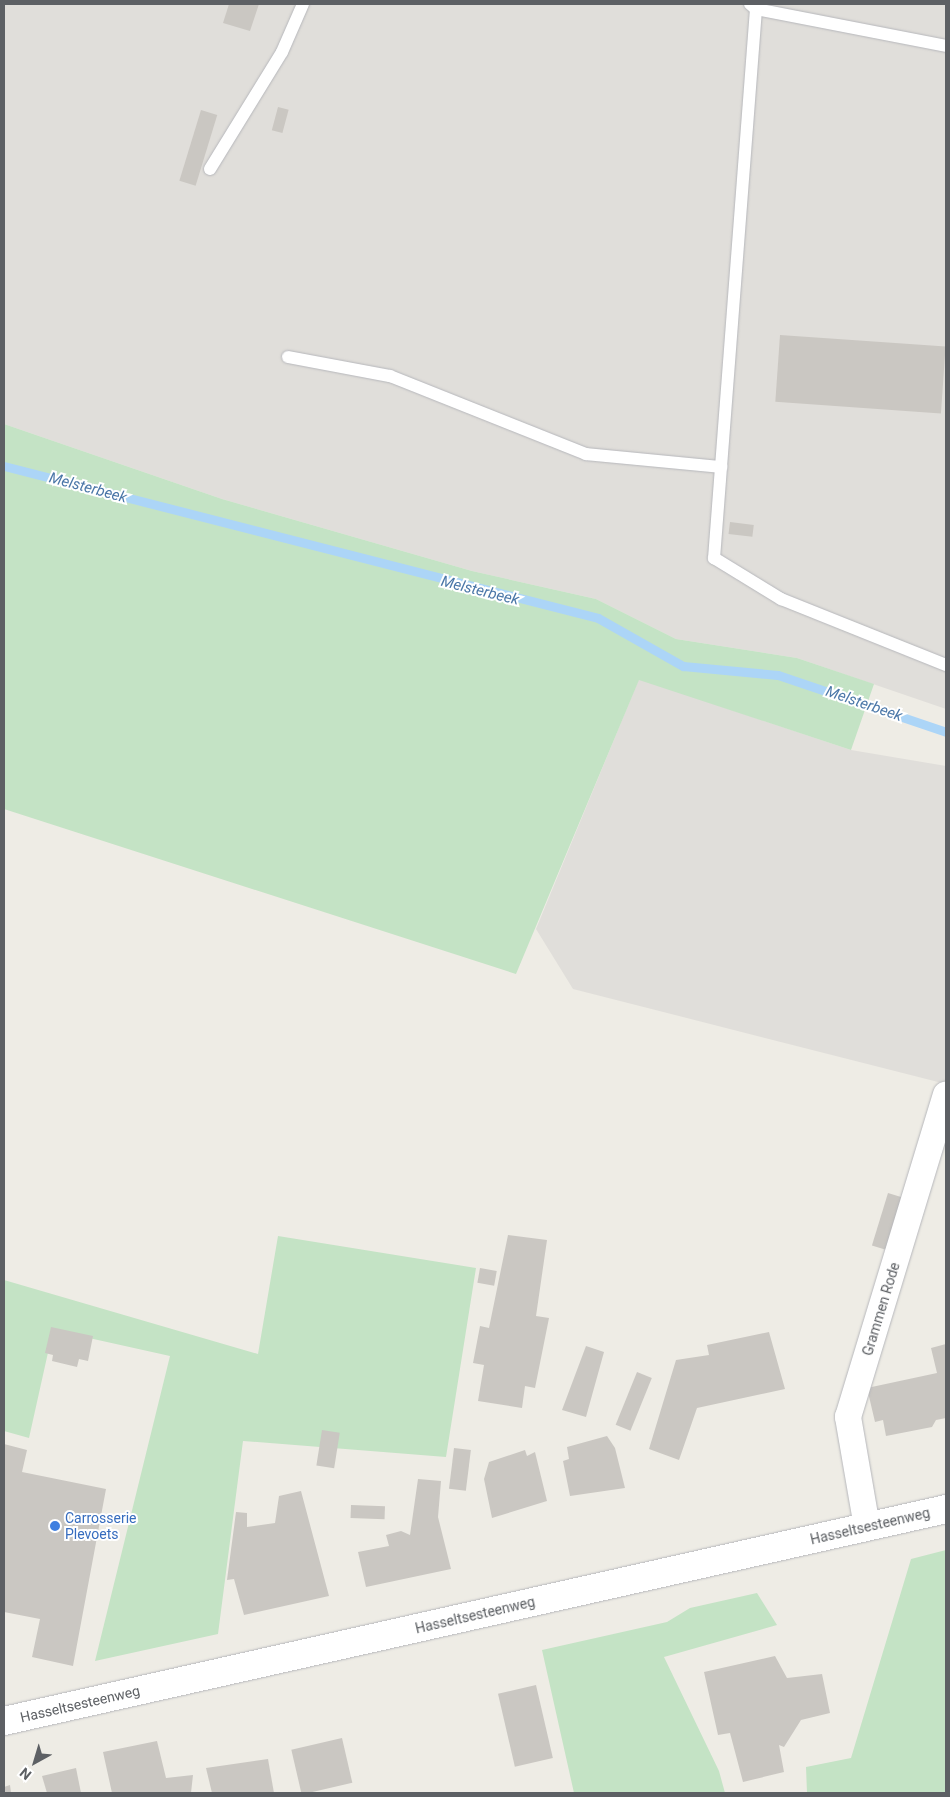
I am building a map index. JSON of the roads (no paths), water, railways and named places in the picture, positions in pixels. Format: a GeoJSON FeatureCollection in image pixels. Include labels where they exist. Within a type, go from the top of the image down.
{"type":"FeatureCollection","features":[{"type":"Feature","properties":{"kind":"main road","name":"Hasseltsesteenweg"},"geometry":{"type":"LineString","coordinates":[[4,1721],[946,1509]]}},
{"type":"Feature","properties":{"kind":"street","name":"Grammen Rode"},"geometry":{"type":"LineString","coordinates":[[867,1527],[848,1417],[946,1095]]}},
{"type":"Feature","properties":{"kind":"lane"},"geometry":{"type":"LineString","coordinates":[[210,169],[282,52],[304,4]]}},
{"type":"Feature","properties":{"kind":"lane"},"geometry":{"type":"LineString","coordinates":[[946,46],[753,7],[714,558],[781,599],[946,665]]}},
{"type":"Feature","properties":{"kind":"lane"},"geometry":{"type":"LineString","coordinates":[[288,357],[390,376],[586,454],[721,467]]}},
{"type":"Feature","properties":{"kind":"waterway","name":"Melsterbeek"},"geometry":{"type":"LineString","coordinates":[[4,466],[598,618],[683,666],[778,675],[946,732]]}},
{"type":"Feature","properties":{"kind":"place","name":"Carrosserie Plevoets"},"geometry":{"type":"Point","coordinates":[55,1526]}}]}
